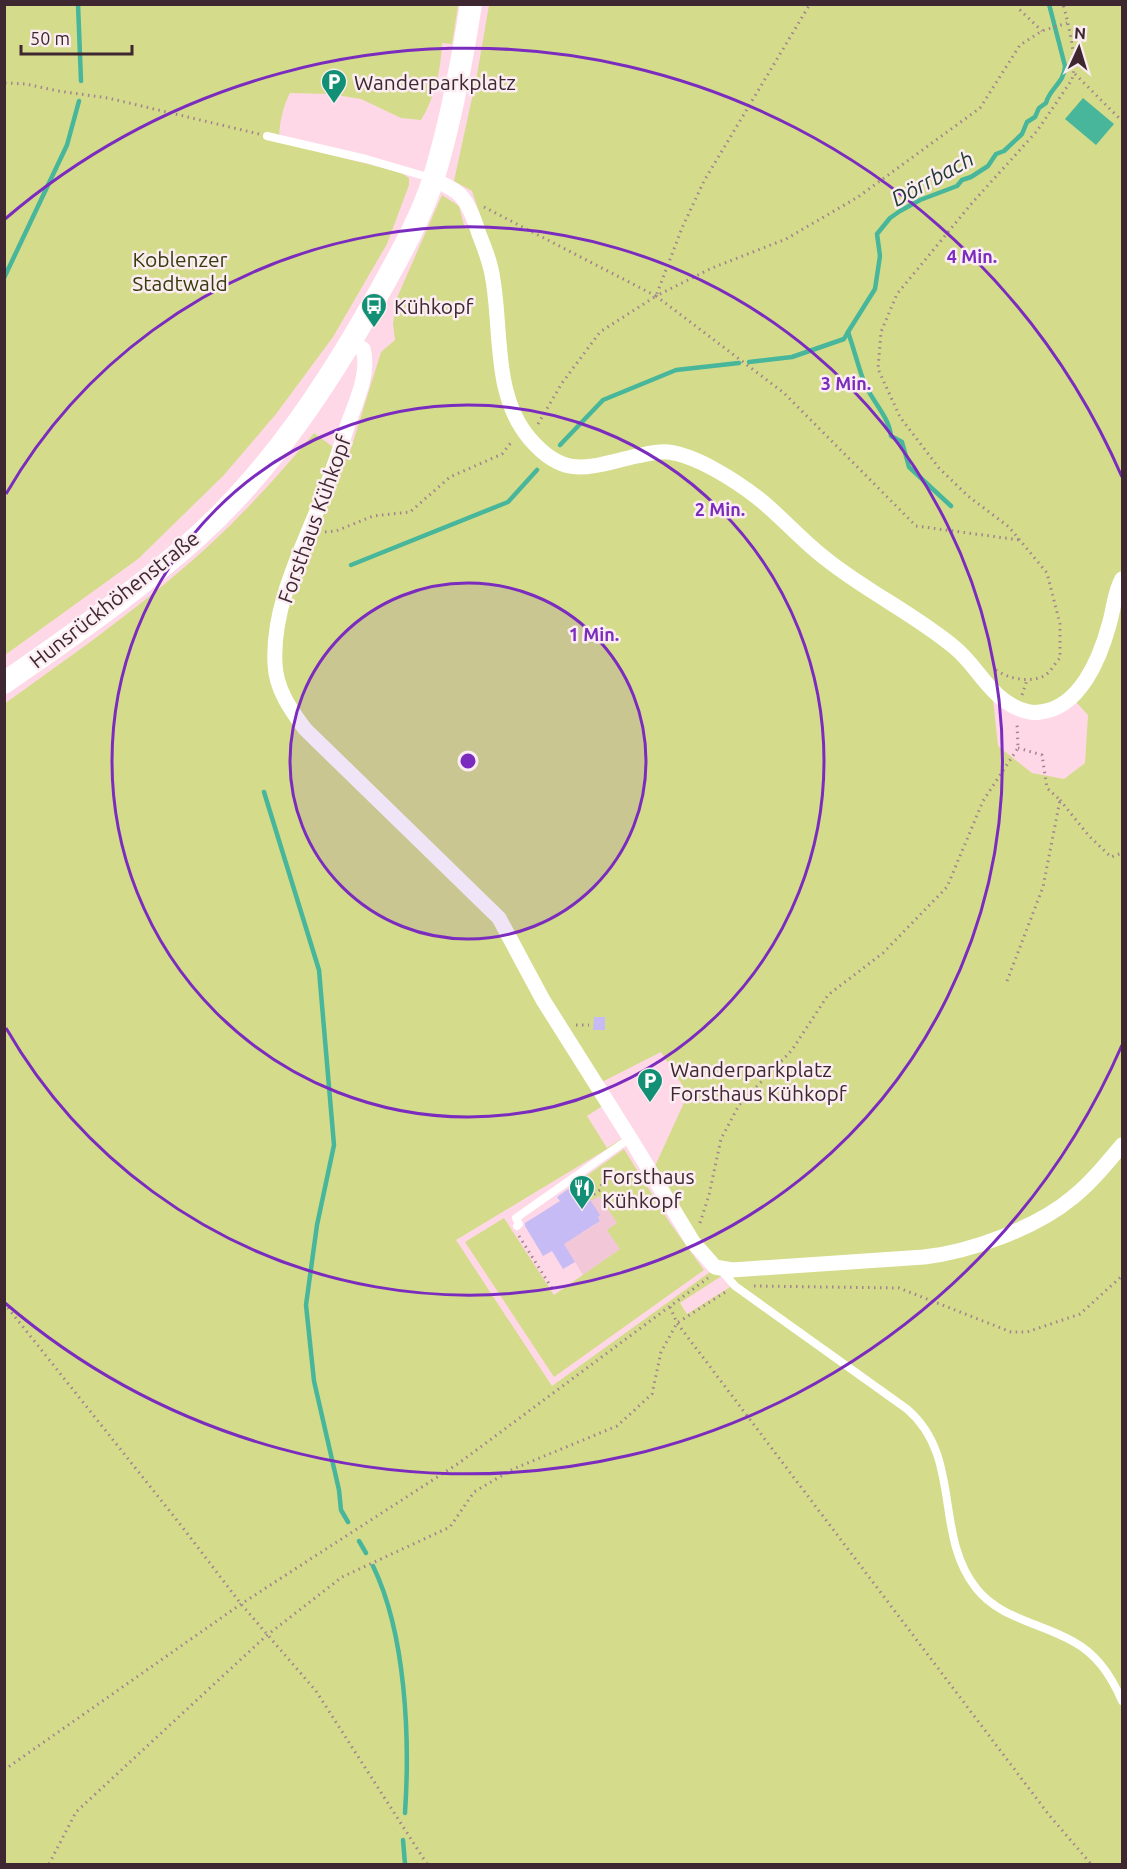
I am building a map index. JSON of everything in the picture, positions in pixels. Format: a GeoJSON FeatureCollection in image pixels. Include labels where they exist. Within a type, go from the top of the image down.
{"type":"FeatureCollection","features":[{"type":"Feature","properties":{"kind":"main road","name":"Hunsrückhöhenstraße"},"geometry":{"type":"LineString","coordinates":[[4,683],[110,607],[199,534],[235,499],[318,395],[399,258],[418,220],[433,179],[450,112],[471,4]]}},
{"type":"Feature","properties":{"kind":"street"},"geometry":{"type":"LineString","coordinates":[[433,179],[461,196],[473,217],[492,270],[502,366],[511,410],[526,434],[551,458],[567,467],[596,466],[660,452],[679,454],[702,463],[757,497],[825,559],[953,646],[993,691],[1017,709],[1036,715],[1050,711],[1067,701],[1082,685],[1103,646],[1116,591],[1122,579]]}},
{"type":"Feature","properties":{"kind":"street","name":"Forsthaus Kühkopf"},"geometry":{"type":"LineString","coordinates":[[351,342],[363,349],[365,358],[360,388],[286,590],[279,625],[275,665],[282,694],[305,729],[499,918],[543,1000],[618,1117],[693,1242],[710,1263],[720,1269]]}},
{"type":"Feature","properties":{"kind":"street"},"geometry":{"type":"LineString","coordinates":[[720,1269],[924,1257],[950,1253],[988,1242],[1036,1221],[1061,1207],[1083,1189],[1122,1144]]}},
{"type":"Feature","properties":{"kind":"lane"},"geometry":{"type":"LineString","coordinates":[[267,136],[366,159],[433,179]]}},
{"type":"Feature","properties":{"kind":"lane"},"geometry":{"type":"LineString","coordinates":[[517,1226],[519,1224],[516,1218],[630,1138]]}},
{"type":"Feature","properties":{"kind":"lane"},"geometry":{"type":"LineString","coordinates":[[720,1269],[735,1286],[918,1419],[937,1449],[955,1543],[973,1584],[982,1595],[1007,1613],[1069,1639],[1087,1651],[1104,1668],[1122,1701]]}},
{"type":"Feature","properties":{"kind":"path"},"geometry":{"type":"LineString","coordinates":[[656,296],[682,228],[704,181],[810,4]]}},
{"type":"Feature","properties":{"kind":"path"},"geometry":{"type":"LineString","coordinates":[[1019,4],[1019,9],[1042,31]]}},
{"type":"Feature","properties":{"kind":"path"},"geometry":{"type":"LineString","coordinates":[[1063,4],[1075,74],[1122,121]]}},
{"type":"Feature","properties":{"kind":"path"},"geometry":{"type":"LineString","coordinates":[[308,533],[336,531],[373,516],[410,512],[450,477],[502,454],[526,434],[600,332],[656,296],[712,268],[786,239],[858,197],[980,108],[1020,45],[1042,31],[1067,23]]}},
{"type":"Feature","properties":{"kind":"path"},"geometry":{"type":"LineString","coordinates":[[1027,680],[1045,676],[1060,658],[1060,624],[1047,573],[1009,527],[968,496],[939,468],[900,417],[878,369],[881,332],[897,294],[972,202],[1037,131],[1075,74]]}},
{"type":"Feature","properties":{"kind":"path"},"geometry":{"type":"LineString","coordinates":[[4,88],[5,80],[108,98],[267,136]]}},
{"type":"Feature","properties":{"kind":"path"},"geometry":{"type":"LineString","coordinates":[[461,196],[656,296],[784,393],[916,526],[1020,540]]}},
{"type":"Feature","properties":{"kind":"path"},"geometry":{"type":"LineString","coordinates":[[693,1242],[710,1195],[721,1139],[740,1105],[792,1050],[828,995],[883,953],[947,887],[983,801],[1018,748],[1017,709]]}},
{"type":"Feature","properties":{"kind":"path"},"geometry":{"type":"LineString","coordinates":[[1018,748],[1041,755],[1047,788],[1060,800],[1089,836],[1111,857],[1122,853]]}},
{"type":"Feature","properties":{"kind":"path"},"geometry":{"type":"LineString","coordinates":[[1008,981],[1043,887],[1060,800]]}},
{"type":"Feature","properties":{"kind":"path"},"geometry":{"type":"LineString","coordinates":[[569,1025],[589,1025]]}},
{"type":"Feature","properties":{"kind":"path"},"geometry":{"type":"LineString","coordinates":[[589,1198],[600,1190],[608,1159]]}},
{"type":"Feature","properties":{"kind":"path"},"geometry":{"type":"LineString","coordinates":[[517,1226],[513,1228],[553,1290]]}},
{"type":"Feature","properties":{"kind":"path"},"geometry":{"type":"LineString","coordinates":[[4,1770],[241,1604],[459,1463],[700,1287],[720,1269]]}},
{"type":"Feature","properties":{"kind":"path"},"geometry":{"type":"LineString","coordinates":[[49,1864],[76,1812],[266,1636],[342,1577],[450,1527],[474,1492],[513,1469],[617,1426],[651,1394],[661,1352],[677,1323],[735,1286],[899,1288],[1011,1332],[1019,1333],[1080,1314],[1122,1275]]}},
{"type":"Feature","properties":{"kind":"path"},"geometry":{"type":"LineString","coordinates":[[4,1303],[266,1636],[316,1691],[427,1864]]}},
{"type":"Feature","properties":{"kind":"path"},"geometry":{"type":"LineString","coordinates":[[670,1307],[677,1323],[1048,1815],[1091,1864]]}},
{"type":"Feature","properties":{"kind":"shaded area"},"geometry":{"type":"Polygon","coordinates":[[[1083,98],[1114,124],[1096,145],[1065,119],[1083,98]]]}},
{"type":"Feature","properties":{"kind":"shaded area"},"geometry":{"type":"Polygon","coordinates":[[[598,1195],[617,1223],[620,1249],[583,1275],[554,1228],[571,1218],[582,1233],[600,1221],[590,1201],[598,1195]]]}},
{"type":"Feature","properties":{"kind":"green space","name":"Koblenzer Stadtwald"},"geometry":{"type":"Polygon","coordinates":[[[5,5],[458,5],[452,44],[442,43],[436,83],[421,120],[401,118],[361,99],[330,94],[290,93],[282,117],[279,142],[400,172],[409,178],[409,185],[387,244],[333,337],[276,414],[223,476],[138,559],[5,655],[5,5]]]}},
{"type":"Feature","properties":{"kind":"green space"},"geometry":{"type":"Polygon","coordinates":[[[489,5],[1122,5],[1122,1864],[5,1864],[4,704],[116,623],[198,555],[250,505],[314,433],[348,458],[381,352],[395,340],[393,324],[396,300],[442,195],[459,206],[465,229],[483,224],[472,191],[454,181],[477,75],[489,5]],[[993,699],[998,746],[1032,773],[1064,779],[1085,763],[1088,715],[1075,701],[1052,715],[993,699]],[[661,1052],[602,1082],[655,1166],[688,1094],[661,1052]],[[604,1105],[587,1116],[607,1148],[624,1137],[604,1105]],[[622,1140],[456,1240],[552,1386],[710,1272],[622,1140]],[[723,1275],[680,1303],[687,1314],[730,1287],[723,1275]]]}},
{"type":"Feature","properties":{"kind":"green space"},"geometry":{"type":"Polygon","coordinates":[[[624,1149],[670,1223],[704,1270],[554,1377],[465,1242],[504,1218],[554,1295],[620,1249],[607,1230],[617,1223],[599,1196],[590,1201],[578,1182],[624,1149]]]}},
{"type":"Feature","properties":{"kind":"building"},"geometry":{"type":"Polygon","coordinates":[[[594,1017],[605,1017],[605,1030],[593,1030],[594,1017]]]}},
{"type":"Feature","properties":{"kind":"building"},"geometry":{"type":"Polygon","coordinates":[[[578,1182],[600,1215],[598,1217],[600,1221],[564,1244],[575,1262],[563,1269],[552,1251],[543,1256],[525,1223],[560,1201],[557,1197],[578,1182]]]}},
{"type":"Feature","properties":{"kind":"waterway"},"geometry":{"type":"LineString","coordinates":[[78,4],[81,81]]}},
{"type":"Feature","properties":{"kind":"waterway","name":"Dörrbach"},"geometry":{"type":"LineString","coordinates":[[951,506],[909,467],[902,442],[891,436],[887,422],[867,389],[848,332],[875,289],[880,256],[877,234],[890,218],[920,200],[957,186],[962,180],[988,166],[996,154],[1004,151],[1022,134],[1027,122],[1035,117],[1039,108],[1046,103],[1060,81],[1065,66],[1049,4]]}},
{"type":"Feature","properties":{"kind":"waterway"},"geometry":{"type":"LineString","coordinates":[[4,278],[67,145],[79,101]]}},
{"type":"Feature","properties":{"kind":"waterway"},"geometry":{"type":"LineString","coordinates":[[749,362],[792,357],[844,339],[848,332]]}},
{"type":"Feature","properties":{"kind":"waterway"},"geometry":{"type":"LineString","coordinates":[[560,445],[603,400],[676,370],[739,363]]}},
{"type":"Feature","properties":{"kind":"waterway"},"geometry":{"type":"LineString","coordinates":[[351,565],[508,502],[537,470]]}},
{"type":"Feature","properties":{"kind":"waterway"},"geometry":{"type":"LineString","coordinates":[[264,792],[319,970],[334,1145],[317,1225],[306,1305],[314,1381],[339,1490],[341,1510],[348,1522]]}},
{"type":"Feature","properties":{"kind":"waterway"},"geometry":{"type":"LineString","coordinates":[[359,1541],[366,1553]]}},
{"type":"Feature","properties":{"kind":"waterway"},"geometry":{"type":"LineString","coordinates":[[373,1566],[393,1623],[399,1654],[406,1720],[405,1813]]}},
{"type":"Feature","properties":{"kind":"waterway"},"geometry":{"type":"LineString","coordinates":[[403,1840],[405,1864]]}},
{"type":"Feature","properties":{"kind":"place","name":"Wanderparkplatz"},"geometry":{"type":"Point","coordinates":[334,105]}},
{"type":"Feature","properties":{"kind":"place","name":"Kühkopf"},"geometry":{"type":"Point","coordinates":[374,329]}},
{"type":"Feature","properties":{"kind":"place","name":"Wanderparkplatz Forsthaus Kühkopf"},"geometry":{"type":"Point","coordinates":[650,1104]}},
{"type":"Feature","properties":{"kind":"place","name":"Forsthaus Kühkopf"},"geometry":{"type":"Point","coordinates":[582,1211]}}]}
